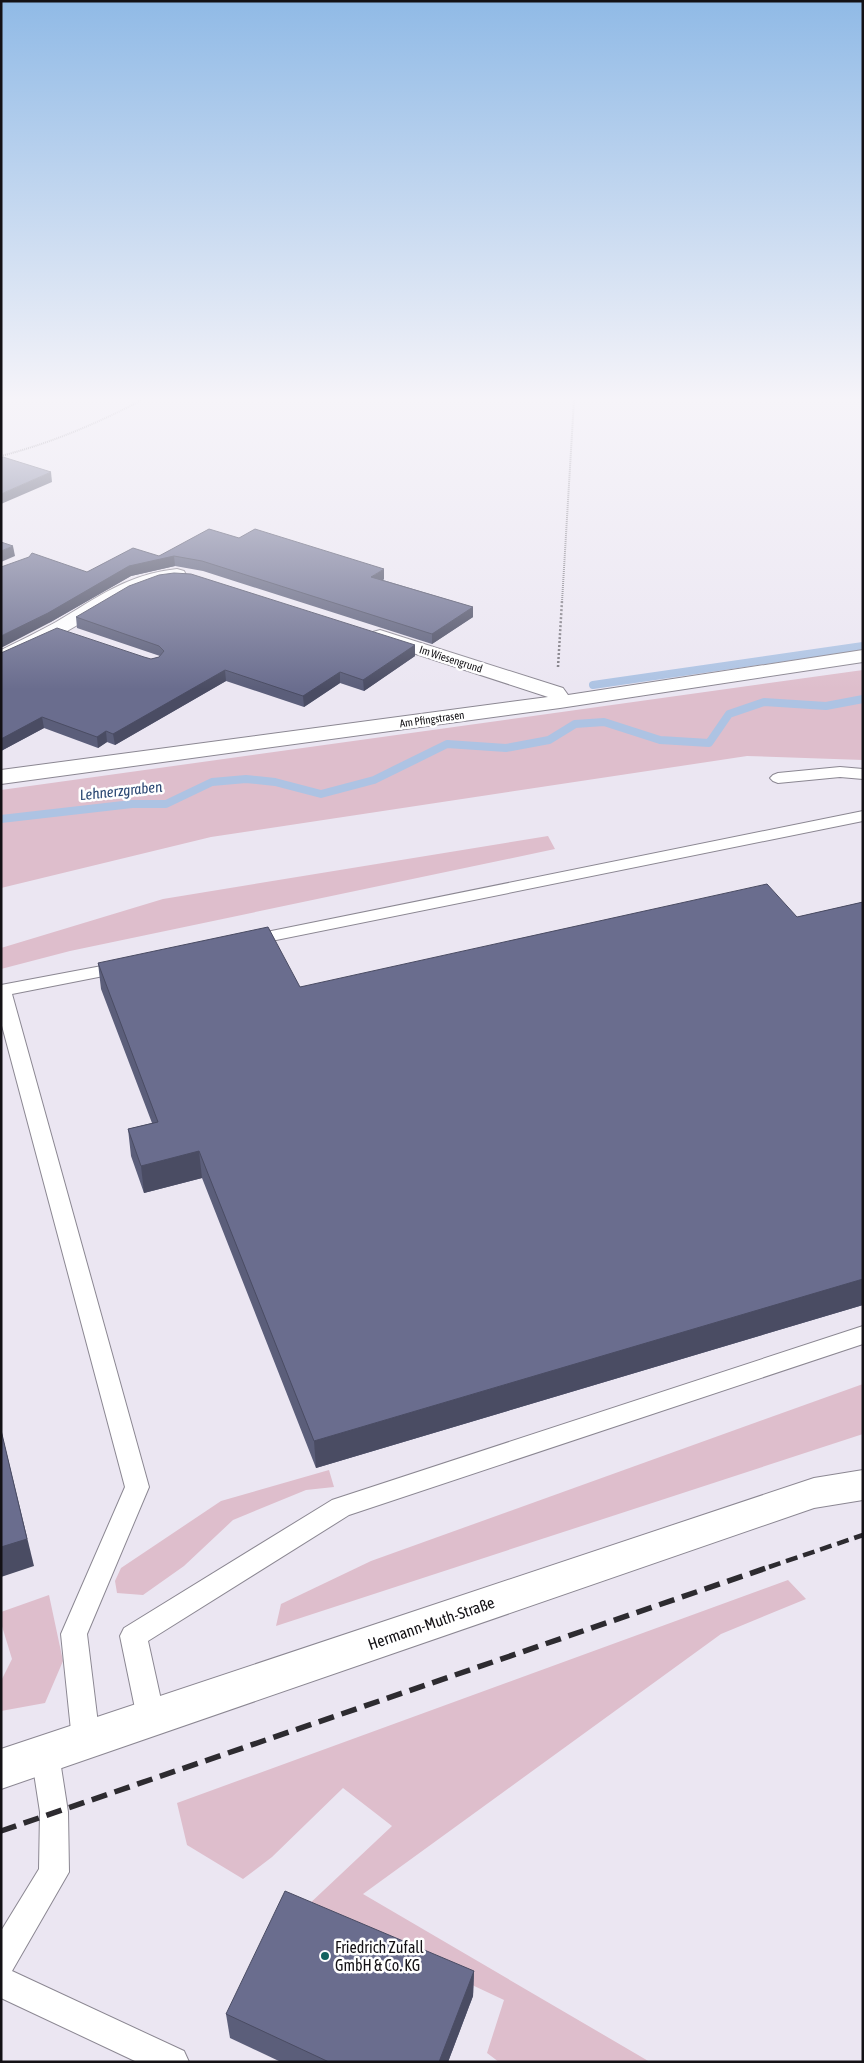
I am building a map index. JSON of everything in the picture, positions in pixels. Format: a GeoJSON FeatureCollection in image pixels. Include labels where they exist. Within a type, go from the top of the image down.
{"type":"FeatureCollection","features":[{"type":"Feature","properties":{"kind":"street"},"geometry":{"type":"LineString","coordinates":[[1,658],[57,629],[138,582],[176,574],[195,577]]}},
{"type":"Feature","properties":{"kind":"street"},"geometry":{"type":"LineString","coordinates":[[57,629],[83,638]]}},
{"type":"Feature","properties":{"kind":"street","name":"Im Wiesengrund"},"geometry":{"type":"LineString","coordinates":[[366,632],[558,697]]}},
{"type":"Feature","properties":{"kind":"street","name":"Am Pfingstrasen"},"geometry":{"type":"LineString","coordinates":[[1,777],[558,697],[863,656]]}},
{"type":"Feature","properties":{"kind":"street","name":"Hermann-Muth-Straße"},"geometry":{"type":"LineString","coordinates":[[1,1769],[814,1493],[863,1485]]}},
{"type":"Feature","properties":{"kind":"lane"},"geometry":{"type":"LineString","coordinates":[[778,778],[840,772],[863,774]]}},
{"type":"Feature","properties":{"kind":"lane"},"geometry":{"type":"LineString","coordinates":[[227,946],[863,816]]}},
{"type":"Feature","properties":{"kind":"lane"},"geometry":{"type":"LineString","coordinates":[[86,1740],[74,1634],[137,1487],[1,991],[139,963]]}},
{"type":"Feature","properties":{"kind":"lane"},"geometry":{"type":"LineString","coordinates":[[151,1718],[133,1636],[341,1507],[863,1335]]}},
{"type":"Feature","properties":{"kind":"lane"},"geometry":{"type":"LineString","coordinates":[[1,1960],[54,1872],[54,1812],[44,1754]]}},
{"type":"Feature","properties":{"kind":"lane"},"geometry":{"type":"LineString","coordinates":[[1,1982],[173,2062]]}},
{"type":"Feature","properties":{"kind":"path"},"geometry":{"type":"LineString","coordinates":[[558,697],[569,496]]}},
{"type":"Feature","properties":{"kind":"shaded area"},"geometry":{"type":"Polygon","coordinates":[[[863,670],[863,760],[747,756],[211,837],[1,888],[1,790],[863,670]]]}},
{"type":"Feature","properties":{"kind":"shaded area"},"geometry":{"type":"Polygon","coordinates":[[[548,836],[555,849],[70,951],[1,969],[1,948],[163,899],[548,836]]]}},
{"type":"Feature","properties":{"kind":"shaded area"},"geometry":{"type":"Polygon","coordinates":[[[863,1384],[863,1434],[276,1626],[281,1604],[371,1561],[863,1384]]]}},
{"type":"Feature","properties":{"kind":"shaded area"},"geometry":{"type":"Polygon","coordinates":[[[329,1470],[334,1487],[306,1490],[233,1520],[184,1566],[143,1595],[117,1593],[115,1581],[121,1568],[221,1501],[329,1470]]]}},
{"type":"Feature","properties":{"kind":"shaded area"},"geometry":{"type":"Polygon","coordinates":[[[788,1580],[806,1599],[721,1634],[363,1894],[650,2062],[499,2062],[487,2053],[504,2000],[306,1907],[392,1826],[343,1788],[272,1857],[243,1879],[187,1845],[177,1803],[788,1580]]]}},
{"type":"Feature","properties":{"kind":"shaded area"},"geometry":{"type":"Polygon","coordinates":[[[49,1595],[63,1661],[45,1703],[1,1711],[1,1681],[12,1659],[1,1623],[1,1612],[49,1595]]]}},
{"type":"Feature","properties":{"kind":"building"},"geometry":{"type":"Polygon","coordinates":[[[209,529],[239,538],[255,529],[384,569],[371,577],[473,607],[432,634],[202,561],[174,556],[129,566],[48,613],[1,636],[1,567],[29,557],[32,553],[87,572],[133,548],[159,556],[209,529]]]}},
{"type":"Feature","properties":{"kind":"building"},"geometry":{"type":"Polygon","coordinates":[[[1,542],[13,546],[1,551],[1,542]]]}},
{"type":"Feature","properties":{"kind":"building"},"geometry":{"type":"Polygon","coordinates":[[[174,573],[191,574],[415,645],[363,680],[340,672],[303,696],[225,670],[113,734],[106,731],[97,737],[42,717],[1,739],[1,653],[57,628],[151,659],[159,657],[164,651],[159,646],[76,617],[129,586],[159,575],[174,573]]]}},
{"type":"Feature","properties":{"kind":"building"},"geometry":{"type":"Polygon","coordinates":[[[767,884],[797,917],[863,902],[863,1279],[314,1441],[199,1151],[141,1166],[128,1129],[158,1122],[98,963],[268,927],[300,987],[767,884]]]}},
{"type":"Feature","properties":{"kind":"building"},"geometry":{"type":"Polygon","coordinates":[[[1,1430],[27,1539],[1,1547],[1,1430]]]}},
{"type":"Feature","properties":{"kind":"building","name":"Friedrich Zufall GmbH & Co. KG"},"geometry":{"type":"Polygon","coordinates":[[[285,1891],[474,1971],[439,2062],[329,2062],[226,2014],[285,1891]]]}},
{"type":"Feature","properties":{"kind":"waterway"},"geometry":{"type":"LineString","coordinates":[[593,685],[863,646]]}},
{"type":"Feature","properties":{"kind":"waterway","name":"Lehnerzgraben"},"geometry":{"type":"LineString","coordinates":[[1,819],[132,804],[166,804],[212,782],[246,779],[275,782],[321,794],[374,780],[447,744],[506,748],[549,740],[575,724],[604,722],[660,740],[709,743],[729,714],[764,702],[826,706],[863,699]]}},
{"type":"Feature","properties":{"kind":"railway"},"geometry":{"type":"LineString","coordinates":[[769,1567],[863,1535]]}},
{"type":"Feature","properties":{"kind":"railway"},"geometry":{"type":"LineString","coordinates":[[1,1831],[772,1566]]}},
{"type":"Feature","properties":{"kind":"place","name":"Friedrich Zufall GmbH & Co. KG"},"geometry":{"type":"Point","coordinates":[325,1956]}}]}
